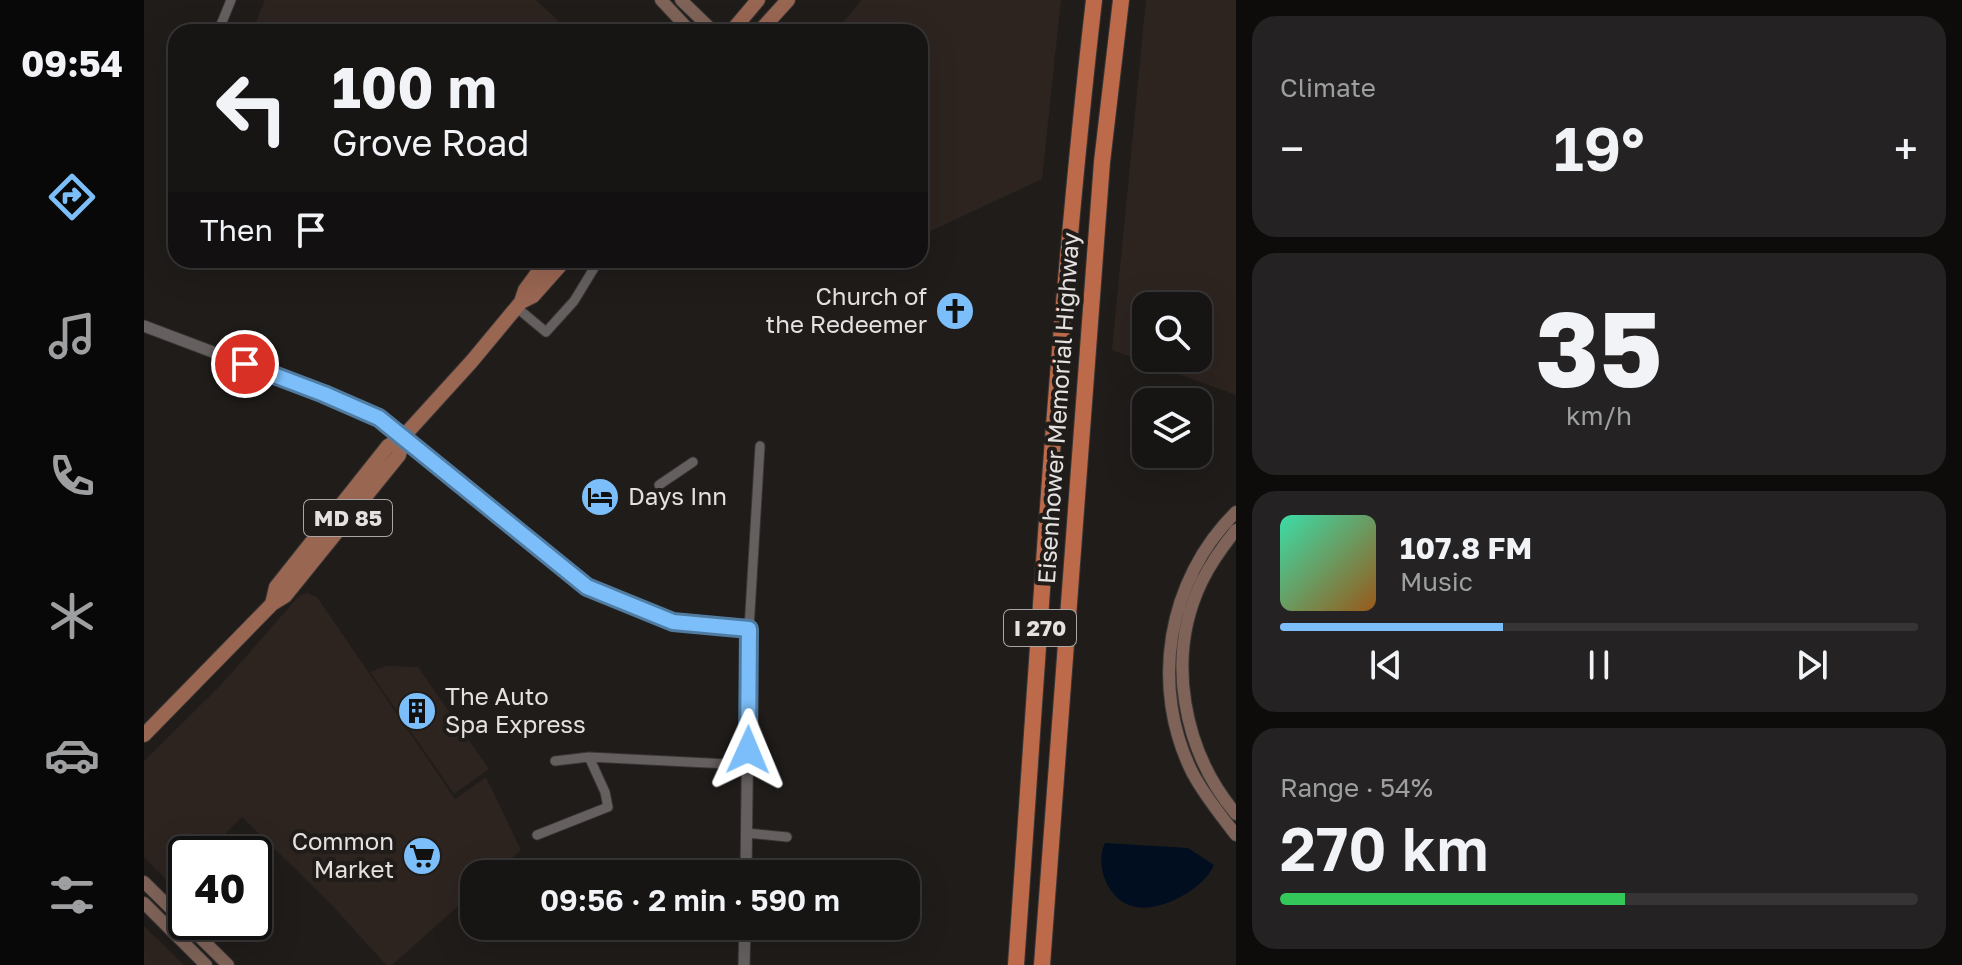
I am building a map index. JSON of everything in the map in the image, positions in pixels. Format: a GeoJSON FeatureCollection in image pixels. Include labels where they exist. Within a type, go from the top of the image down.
{"type":"FeatureCollection","features":[{"type":"Feature","properties":{"kind":"highway","name":"Eisenhower Memorial Highway"},"geometry":{"type":"LineString","coordinates":[[1016,964],[1068,250],[1094,0]]}},
{"type":"Feature","properties":{"kind":"highway","name":"Eisenhower Memorial Highway"},"geometry":{"type":"LineString","coordinates":[[1042,965],[1102,162],[1121,0]]}},
{"type":"Feature","properties":{"kind":"main road"},"geometry":{"type":"LineString","coordinates":[[661,0],[684,24]]}},
{"type":"Feature","properties":{"kind":"main road"},"geometry":{"type":"LineString","coordinates":[[681,0],[706,24]]}},
{"type":"Feature","properties":{"kind":"main road"},"geometry":{"type":"LineString","coordinates":[[738,24],[758,0]]}},
{"type":"Feature","properties":{"kind":"main road"},"geometry":{"type":"LineString","coordinates":[[766,24],[788,0]]}},
{"type":"Feature","properties":{"kind":"main road","name":"MD 85"},"geometry":{"type":"LineString","coordinates":[[144,735],[272,604],[276,587],[388,446],[403,437],[518,305],[541,268]]}},
{"type":"Feature","properties":{"kind":"main road","name":"MD 85"},"geometry":{"type":"LineString","coordinates":[[518,305],[533,296],[558,268]]}},
{"type":"Feature","properties":{"kind":"main road"},"geometry":{"type":"LineString","coordinates":[[1236,512],[1208,545],[1189,576],[1174,622],[1168,660],[1170,695],[1182,748],[1194,775],[1236,835]]}},
{"type":"Feature","properties":{"kind":"main road"},"geometry":{"type":"LineString","coordinates":[[1236,530],[1201,582],[1191,609],[1182,665],[1188,721],[1207,772],[1236,814]]}},
{"type":"Feature","properties":{"kind":"main road"},"geometry":{"type":"LineString","coordinates":[[144,882],[228,965]]}},
{"type":"Feature","properties":{"kind":"main road"},"geometry":{"type":"LineString","coordinates":[[144,903],[206,965]]}},
{"type":"Feature","properties":{"kind":"street"},"geometry":{"type":"LineString","coordinates":[[221,24],[231,0]]}},
{"type":"Feature","properties":{"kind":"street"},"geometry":{"type":"LineString","coordinates":[[518,305],[546,332],[574,301],[594,268]]}},
{"type":"Feature","properties":{"kind":"street"},"geometry":{"type":"LineString","coordinates":[[144,326],[331,396],[379,418],[587,587],[673,622],[749,629]]}},
{"type":"Feature","properties":{"kind":"street"},"geometry":{"type":"LineString","coordinates":[[746,860],[749,629],[760,446]]}},
{"type":"Feature","properties":{"kind":"street"},"geometry":{"type":"LineString","coordinates":[[659,485],[693,462]]}},
{"type":"Feature","properties":{"kind":"street"},"geometry":{"type":"LineString","coordinates":[[555,761],[589,757],[748,765]]}},
{"type":"Feature","properties":{"kind":"street"},"geometry":{"type":"LineString","coordinates":[[537,835],[608,807],[605,792],[589,757]]}},
{"type":"Feature","properties":{"kind":"street"},"geometry":{"type":"LineString","coordinates":[[747,833],[787,837]]}},
{"type":"Feature","properties":{"kind":"street"},"geometry":{"type":"LineString","coordinates":[[744,965],[745,940]]}},
{"type":"Feature","properties":{"kind":"shaded area"},"geometry":{"type":"Polygon","coordinates":[[[265,0],[536,0],[562,24],[255,24],[265,0]]]}},
{"type":"Feature","properties":{"kind":"shaded area"},"geometry":{"type":"Polygon","coordinates":[[[862,0],[1061,0],[1042,179],[928,232],[928,24],[841,24],[862,0]]]}},
{"type":"Feature","properties":{"kind":"shaded area"},"geometry":{"type":"Polygon","coordinates":[[[1146,0],[1236,0],[1236,395],[1173,372],[1212,372],[1212,292],[1132,292],[1132,357],[1112,350],[1146,0]]]}},
{"type":"Feature","properties":{"kind":"shaded area"},"geometry":{"type":"Polygon","coordinates":[[[307,593],[317,597],[455,799],[486,777],[521,850],[510,860],[460,860],[460,904],[392,965],[386,965],[331,904],[272,846],[272,836],[261,836],[242,817],[224,836],[168,836],[168,882],[144,857],[144,761],[221,685],[299,596],[307,593]]]}},
{"type":"Feature","properties":{"kind":"shaded area"},"geometry":{"type":"Polygon","coordinates":[[[386,666],[418,667],[489,769],[454,794],[370,672],[386,666]]]}},
{"type":"Feature","properties":{"kind":"shaded area"},"geometry":{"type":"Polygon","coordinates":[[[144,926],[184,965],[144,965],[144,926]]]}},
{"type":"Feature","properties":{"kind":"water"},"geometry":{"type":"Polygon","coordinates":[[[1105,843],[1188,848],[1214,865],[1201,882],[1181,897],[1157,906],[1136,907],[1118,899],[1106,882],[1101,862],[1105,843]]]}},
{"type":"Feature","properties":{"kind":"place","name":"Church of the Redeemer"},"geometry":{"type":"Point","coordinates":[955,311]}},
{"type":"Feature","properties":{"kind":"place","name":"Days Inn"},"geometry":{"type":"Point","coordinates":[600,497]}},
{"type":"Feature","properties":{"kind":"place","name":"The Auto Spa Express"},"geometry":{"type":"Point","coordinates":[417,711]}},
{"type":"Feature","properties":{"kind":"place","name":"Common Market"},"geometry":{"type":"Point","coordinates":[422,856]}},
{"type":"Feature","properties":{"kind":"route"},"geometry":{"type":"LineString","coordinates":[[245,364],[379,418],[587,587],[673,622],[749,629],[748,750]]}}]}
